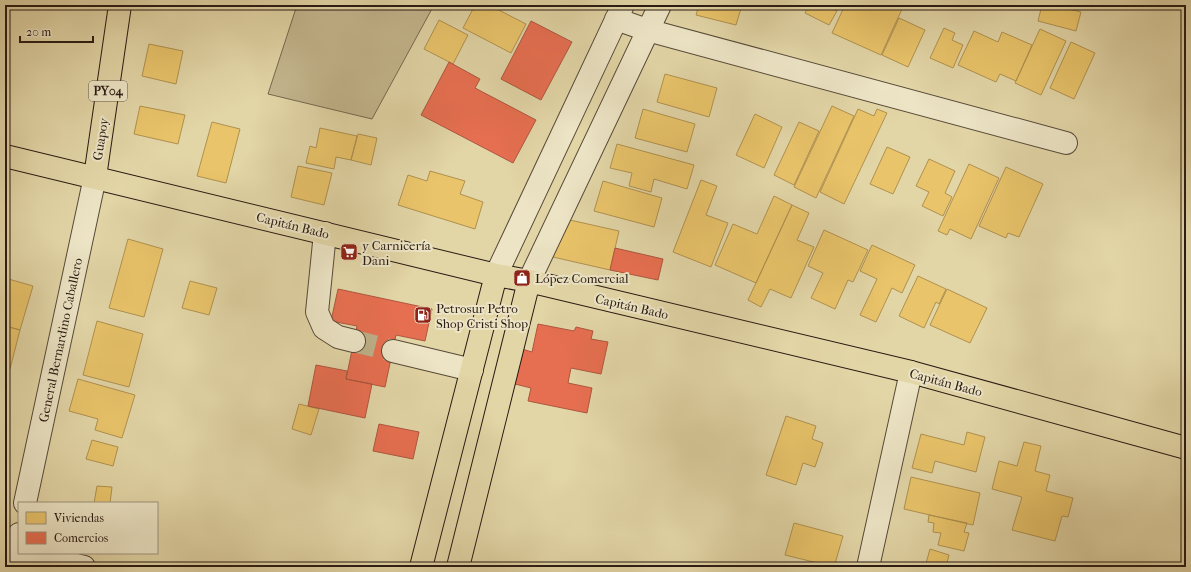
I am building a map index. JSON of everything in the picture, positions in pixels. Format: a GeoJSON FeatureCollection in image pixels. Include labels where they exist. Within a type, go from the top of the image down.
{"type":"FeatureCollection","features":[{"type":"Feature","properties":{"kind":"main road","name":"Guapoy"},"geometry":{"type":"LineString","coordinates":[[95,177],[120,5]]}},
{"type":"Feature","properties":{"kind":"main road","name":"Capitán Bado"},"geometry":{"type":"LineString","coordinates":[[5,156],[496,275],[529,281],[911,372],[1186,448]]}},
{"type":"Feature","properties":{"kind":"main road"},"geometry":{"type":"LineString","coordinates":[[421,567],[496,275]]}},
{"type":"Feature","properties":{"kind":"main road"},"geometry":{"type":"LineString","coordinates":[[458,567],[529,281]]}},
{"type":"Feature","properties":{"kind":"street"},"geometry":{"type":"LineString","coordinates":[[529,281],[660,5]]}},
{"type":"Feature","properties":{"kind":"street"},"geometry":{"type":"LineString","coordinates":[[496,275],[619,12],[647,30],[1066,143]]}},
{"type":"Feature","properties":{"kind":"street","name":"General Bernardino Caballero"},"geometry":{"type":"LineString","coordinates":[[26,502],[95,177]]}},
{"type":"Feature","properties":{"kind":"street"},"geometry":{"type":"LineString","coordinates":[[325,233],[317,312],[324,328],[338,337],[354,341]]}},
{"type":"Feature","properties":{"kind":"street"},"geometry":{"type":"LineString","coordinates":[[393,351],[472,370]]}},
{"type":"Feature","properties":{"kind":"street"},"geometry":{"type":"LineString","coordinates":[[868,567],[911,372]]}},
{"type":"Feature","properties":{"kind":"street"},"geometry":{"type":"LineString","coordinates":[[33,554],[84,567]]}},
{"type":"Feature","properties":{"kind":"shaded area"},"geometry":{"type":"Polygon","coordinates":[[[297,5],[434,5],[372,119],[268,94],[297,5]]]}},
{"type":"Feature","properties":{"kind":"building: Viviendas"},"geometry":{"type":"Polygon","coordinates":[[[475,5],[489,5],[526,24],[511,53],[463,28],[475,5]]]}},
{"type":"Feature","properties":{"kind":"building: Viviendas"},"geometry":{"type":"Polygon","coordinates":[[[699,5],[742,5],[736,25],[696,15],[699,5]]]}},
{"type":"Feature","properties":{"kind":"building: Viviendas"},"geometry":{"type":"Polygon","coordinates":[[[809,5],[825,5],[837,11],[829,25],[805,13],[809,5]]]}},
{"type":"Feature","properties":{"kind":"building: Viviendas"},"geometry":{"type":"Polygon","coordinates":[[[845,5],[893,5],[902,9],[881,55],[832,33],[845,5]]]}},
{"type":"Feature","properties":{"kind":"building: Viviendas"},"geometry":{"type":"Polygon","coordinates":[[[1042,5],[1053,5],[1081,12],[1076,31],[1038,21],[1042,5]]]}},
{"type":"Feature","properties":{"kind":"building: Viviendas"},"geometry":{"type":"Polygon","coordinates":[[[899,18],[925,30],[908,67],[882,55],[899,18]]]}},
{"type":"Feature","properties":{"kind":"building: Viviendas"},"geometry":{"type":"Polygon","coordinates":[[[439,20],[468,35],[453,64],[424,49],[439,20]]]}},
{"type":"Feature","properties":{"kind":"building: Viviendas"},"geometry":{"type":"Polygon","coordinates":[[[944,28],[955,33],[952,40],[963,45],[953,68],[930,58],[944,28]]]}},
{"type":"Feature","properties":{"kind":"building: Viviendas"},"geometry":{"type":"Polygon","coordinates":[[[1040,29],[1066,41],[1041,95],[1015,83],[1040,29]]]}},
{"type":"Feature","properties":{"kind":"building: Viviendas"},"geometry":{"type":"Polygon","coordinates":[[[974,31],[998,42],[1002,32],[1032,45],[1016,81],[1000,74],[996,82],[958,65],[974,31]]]}},
{"type":"Feature","properties":{"kind":"building: Viviendas"},"geometry":{"type":"Polygon","coordinates":[[[1071,42],[1095,53],[1074,99],[1050,88],[1071,42]]]}},
{"type":"Feature","properties":{"kind":"building: Viviendas"},"geometry":{"type":"Polygon","coordinates":[[[149,44],[183,51],[176,84],[142,76],[149,44]]]}},
{"type":"Feature","properties":{"kind":"building: Viviendas"},"geometry":{"type":"Polygon","coordinates":[[[665,74],[717,88],[709,117],[657,102],[665,74]]]}},
{"type":"Feature","properties":{"kind":"building: Viviendas"},"geometry":{"type":"Polygon","coordinates":[[[140,106],[185,115],[178,144],[134,134],[140,106]]]}},
{"type":"Feature","properties":{"kind":"building: Viviendas"},"geometry":{"type":"Polygon","coordinates":[[[832,106],[854,116],[816,198],[794,187],[832,106]]]}},
{"type":"Feature","properties":{"kind":"building: Viviendas"},"geometry":{"type":"Polygon","coordinates":[[[643,109],[695,124],[687,152],[635,138],[643,109]]]}},
{"type":"Feature","properties":{"kind":"building: Viviendas"},"geometry":{"type":"Polygon","coordinates":[[[858,109],[874,116],[877,109],[887,113],[844,204],[820,192],[858,109]]]}},
{"type":"Feature","properties":{"kind":"building: Viviendas"},"geometry":{"type":"Polygon","coordinates":[[[755,114],[782,127],[764,168],[736,155],[755,114]]]}},
{"type":"Feature","properties":{"kind":"building: Viviendas"},"geometry":{"type":"Polygon","coordinates":[[[212,122],[240,129],[226,183],[197,176],[212,122]]]}},
{"type":"Feature","properties":{"kind":"building: Viviendas"},"geometry":{"type":"Polygon","coordinates":[[[799,122],[819,131],[794,185],[774,175],[799,122]]]}},
{"type":"Feature","properties":{"kind":"building: Viviendas"},"geometry":{"type":"Polygon","coordinates":[[[320,128],[357,136],[351,160],[336,157],[334,169],[306,163],[310,146],[316,148],[320,128]]]}},
{"type":"Feature","properties":{"kind":"building: Viviendas"},"geometry":{"type":"Polygon","coordinates":[[[358,134],[377,138],[371,165],[351,160],[358,134]]]}},
{"type":"Feature","properties":{"kind":"building: Viviendas"},"geometry":{"type":"Polygon","coordinates":[[[617,144],[694,165],[687,189],[654,179],[651,192],[629,186],[632,173],[610,168],[617,144]]]}},
{"type":"Feature","properties":{"kind":"building: Viviendas"},"geometry":{"type":"Polygon","coordinates":[[[887,147],[910,157],[893,194],[870,184],[887,147]]]}},
{"type":"Feature","properties":{"kind":"building: Viviendas"},"geometry":{"type":"Polygon","coordinates":[[[929,159],[955,171],[945,193],[952,197],[943,216],[922,206],[929,192],[916,186],[929,159]]]}},
{"type":"Feature","properties":{"kind":"building: Viviendas"},"geometry":{"type":"Polygon","coordinates":[[[969,164],[999,178],[971,239],[950,229],[947,235],[938,231],[969,164]]]}},
{"type":"Feature","properties":{"kind":"building: Viviendas"},"geometry":{"type":"Polygon","coordinates":[[[298,166],[332,173],[324,205],[291,197],[298,166]]]}},
{"type":"Feature","properties":{"kind":"building: Viviendas"},"geometry":{"type":"Polygon","coordinates":[[[1006,167],[1043,184],[1019,237],[1008,233],[1006,238],[979,226],[1006,167]]]}},
{"type":"Feature","properties":{"kind":"building: Viviendas"},"geometry":{"type":"Polygon","coordinates":[[[430,171],[465,181],[460,194],[483,202],[475,229],[398,205],[408,175],[427,181],[430,171]]]}},
{"type":"Feature","properties":{"kind":"building: Viviendas"},"geometry":{"type":"Polygon","coordinates":[[[701,180],[717,186],[706,215],[728,223],[711,267],[673,252],[701,180]]]}},
{"type":"Feature","properties":{"kind":"building: Viviendas"},"geometry":{"type":"Polygon","coordinates":[[[603,181],[662,198],[654,227],[594,211],[603,181]]]}},
{"type":"Feature","properties":{"kind":"building: Viviendas"},"geometry":{"type":"Polygon","coordinates":[[[774,196],[792,205],[756,283],[715,265],[733,224],[757,234],[774,196]]]}},
{"type":"Feature","properties":{"kind":"building: Viviendas"},"geometry":{"type":"Polygon","coordinates":[[[792,205],[809,213],[797,240],[814,247],[791,298],[770,289],[761,307],[748,300],[792,205]]]}},
{"type":"Feature","properties":{"kind":"building: Viviendas"},"geometry":{"type":"Polygon","coordinates":[[[561,218],[619,231],[610,270],[553,257],[561,218]]]}},
{"type":"Feature","properties":{"kind":"building: Viviendas"},"geometry":{"type":"Polygon","coordinates":[[[824,230],[868,250],[853,282],[848,280],[835,309],[811,298],[823,273],[808,266],[824,230]]]}},
{"type":"Feature","properties":{"kind":"building: Viviendas"},"geometry":{"type":"Polygon","coordinates":[[[128,239],[163,249],[144,317],[109,308],[128,239]]]}},
{"type":"Feature","properties":{"kind":"building: Viviendas"},"geometry":{"type":"Polygon","coordinates":[[[872,245],[915,265],[902,293],[892,288],[876,322],[860,315],[877,279],[860,271],[872,245]]]}},
{"type":"Feature","properties":{"kind":"building: Viviendas"},"geometry":{"type":"Polygon","coordinates":[[[918,276],[946,289],[939,304],[936,302],[924,328],[899,316],[918,276]]]}},
{"type":"Feature","properties":{"kind":"building: Viviendas"},"geometry":{"type":"Polygon","coordinates":[[[5,278],[33,286],[20,330],[5,326],[5,278]]]}},
{"type":"Feature","properties":{"kind":"building: Viviendas"},"geometry":{"type":"Polygon","coordinates":[[[190,281],[217,288],[209,315],[182,308],[190,281]]]}},
{"type":"Feature","properties":{"kind":"building: Viviendas"},"geometry":{"type":"Polygon","coordinates":[[[947,289],[987,308],[970,343],[930,325],[947,289]]]}},
{"type":"Feature","properties":{"kind":"building: Viviendas"},"geometry":{"type":"Polygon","coordinates":[[[97,321],[143,334],[129,387],[83,375],[97,321]]]}},
{"type":"Feature","properties":{"kind":"building: Viviendas"},"geometry":{"type":"Polygon","coordinates":[[[5,326],[20,330],[10,369],[5,367],[5,326]]]}},
{"type":"Feature","properties":{"kind":"building: Viviendas"},"geometry":{"type":"Polygon","coordinates":[[[78,379],[135,395],[122,438],[95,430],[98,419],[69,411],[78,379]]]}},
{"type":"Feature","properties":{"kind":"building: Viviendas"},"geometry":{"type":"Polygon","coordinates":[[[299,404],[319,409],[311,435],[292,429],[299,404]]]}},
{"type":"Feature","properties":{"kind":"building: Viviendas"},"geometry":{"type":"Polygon","coordinates":[[[786,416],[816,426],[812,439],[823,443],[815,467],[803,463],[796,485],[766,475],[786,416]]]}},
{"type":"Feature","properties":{"kind":"building: Viviendas"},"geometry":{"type":"Polygon","coordinates":[[[967,432],[985,437],[976,472],[935,461],[932,473],[912,468],[921,434],[964,445],[967,432]]]}},
{"type":"Feature","properties":{"kind":"building: Viviendas"},"geometry":{"type":"Polygon","coordinates":[[[92,440],[118,447],[113,466],[86,459],[92,440]]]}},
{"type":"Feature","properties":{"kind":"building: Viviendas"},"geometry":{"type":"Polygon","coordinates":[[[1024,442],[1041,446],[1035,471],[1050,475],[1046,491],[1073,498],[1068,517],[1062,516],[1055,541],[1012,530],[1022,497],[992,489],[999,461],[1017,466],[1024,442]]]}},
{"type":"Feature","properties":{"kind":"building: Viviendas"},"geometry":{"type":"Polygon","coordinates":[[[911,477],[980,493],[973,525],[904,509],[911,477]]]}},
{"type":"Feature","properties":{"kind":"building: Viviendas"},"geometry":{"type":"Polygon","coordinates":[[[97,486],[112,487],[110,502],[94,502],[97,486]]]}},
{"type":"Feature","properties":{"kind":"building: Viviendas"},"geometry":{"type":"Polygon","coordinates":[[[929,515],[967,523],[964,532],[969,533],[964,551],[938,545],[941,533],[933,532],[934,523],[928,522],[929,515]]]}},
{"type":"Feature","properties":{"kind":"building: Viviendas"},"geometry":{"type":"Polygon","coordinates":[[[794,523],[843,536],[834,567],[785,555],[794,523]]]}},
{"type":"Feature","properties":{"kind":"building: Viviendas"},"geometry":{"type":"Polygon","coordinates":[[[930,549],[949,555],[946,567],[925,567],[930,549]]]}},
{"type":"Feature","properties":{"kind":"building: Comercios"},"geometry":{"type":"Polygon","coordinates":[[[531,21],[572,42],[541,100],[501,79],[531,21]]]}},
{"type":"Feature","properties":{"kind":"building: Comercios"},"geometry":{"type":"Polygon","coordinates":[[[449,62],[480,79],[475,88],[536,120],[513,163],[421,115],[449,62]]]}},
{"type":"Feature","properties":{"kind":"building: Comercios"},"geometry":{"type":"Polygon","coordinates":[[[615,248],[663,259],[658,280],[610,270],[615,248]]]}},
{"type":"Feature","properties":{"kind":"building: Comercios"},"geometry":{"type":"Polygon","coordinates":[[[338,289],[432,309],[425,341],[396,335],[385,387],[346,379],[357,326],[331,321],[338,289]]]}},
{"type":"Feature","properties":{"kind":"building: Comercios"},"geometry":{"type":"Polygon","coordinates":[[[538,324],[574,331],[576,327],[593,331],[591,339],[608,342],[601,374],[571,368],[568,383],[592,388],[587,413],[528,401],[531,388],[515,384],[522,349],[532,352],[538,324]]]}},
{"type":"Feature","properties":{"kind":"building: Comercios"},"geometry":{"type":"Polygon","coordinates":[[[316,365],[347,371],[346,379],[372,384],[365,418],[308,406],[316,365]]]}},
{"type":"Feature","properties":{"kind":"building: Comercios"},"geometry":{"type":"Polygon","coordinates":[[[379,424],[419,432],[413,459],[373,451],[379,424]]]}},
{"type":"Feature","properties":{"kind":"tunnel"},"geometry":{"type":"LineString","coordinates":[[354,341],[393,351]]}},
{"type":"Feature","properties":{"kind":"place","name":"y Carnicería Dani"},"geometry":{"type":"Point","coordinates":[349,252]}},
{"type":"Feature","properties":{"kind":"place","name":"López Comercial"},"geometry":{"type":"Point","coordinates":[522,278]}},
{"type":"Feature","properties":{"kind":"place","name":"Petrosur Petro Shop Cristi Shop"},"geometry":{"type":"Point","coordinates":[423,315]}}]}
